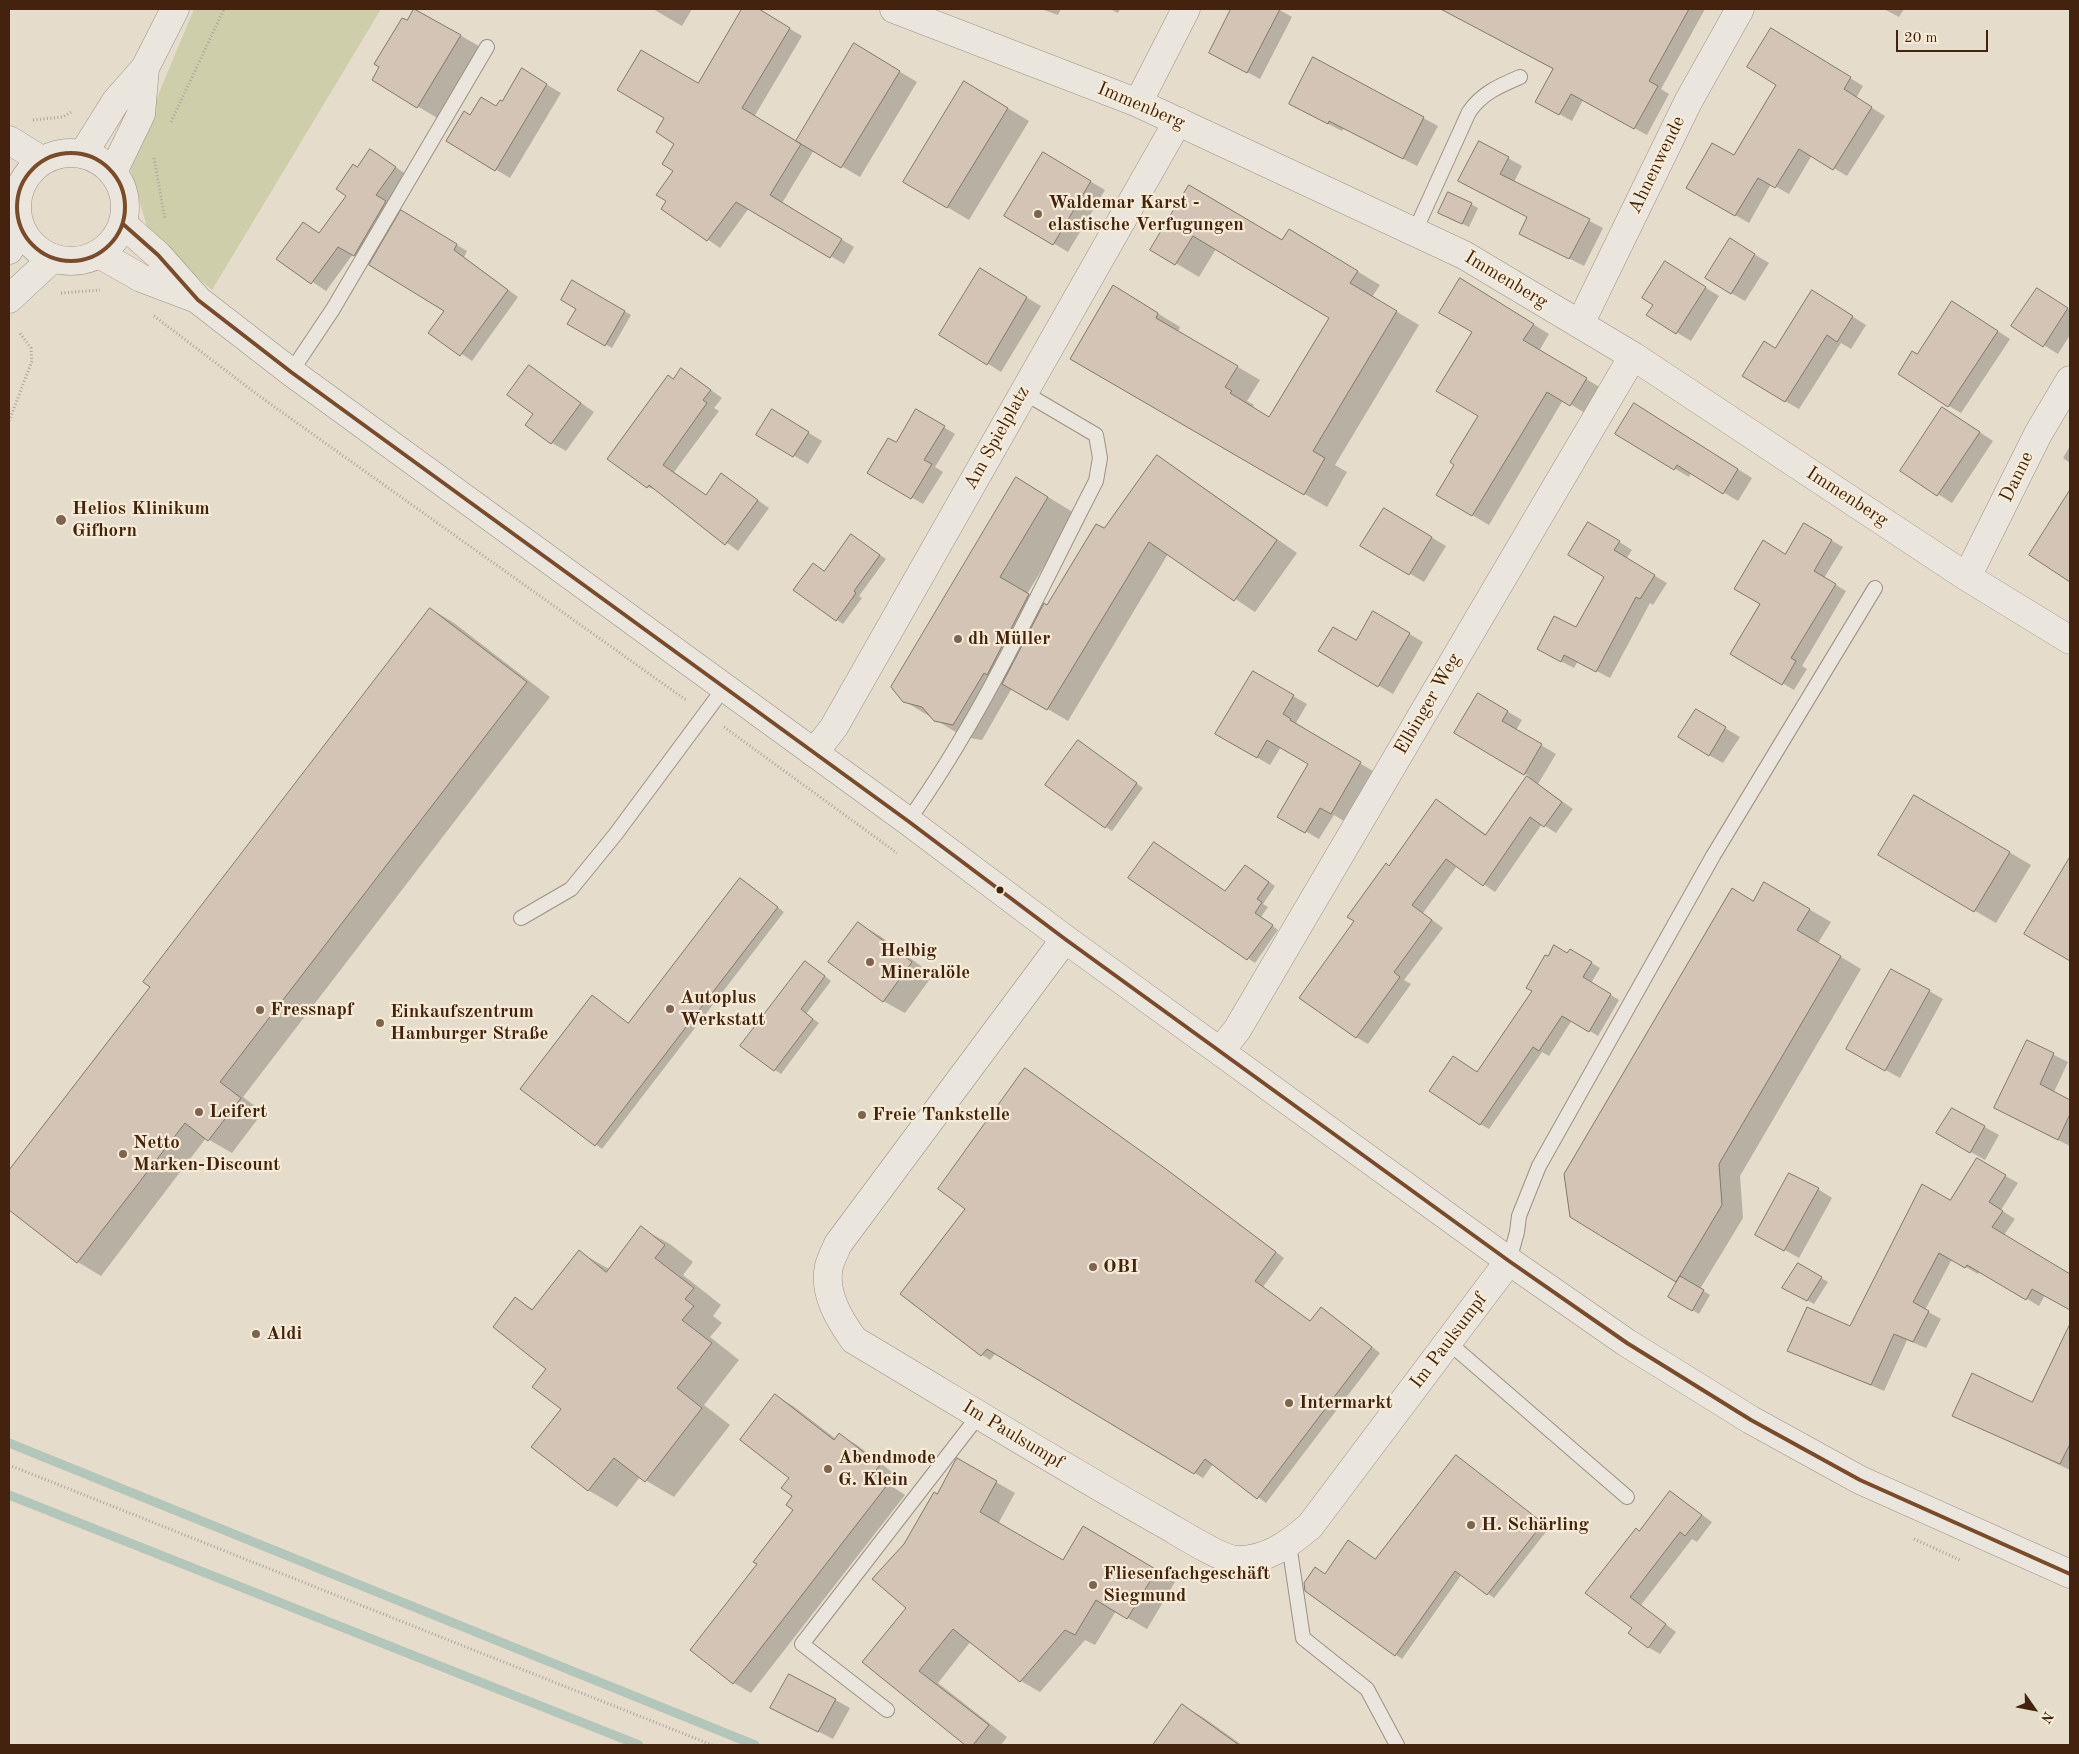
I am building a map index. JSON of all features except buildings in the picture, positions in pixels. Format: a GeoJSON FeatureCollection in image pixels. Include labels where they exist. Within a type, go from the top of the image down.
{"type":"FeatureCollection","features":[{"type":"Feature","properties":{"kind":"street"},"geometry":{"type":"LineString","coordinates":[[83,154],[116,101],[145,68],[175,9]]}},
{"type":"Feature","properties":{"kind":"street","name":"Immenberg"},"geometry":{"type":"LineString","coordinates":[[894,9],[1138,103],[1464,254],[1633,356],[1967,577],[2070,640]]}},
{"type":"Feature","properties":{"kind":"street"},"geometry":{"type":"LineString","coordinates":[[1138,103],[1186,9]]}},
{"type":"Feature","properties":{"kind":"street","name":"Ahnenwende"},"geometry":{"type":"LineString","coordinates":[[1580,324],[1688,102],[1740,9]]}},
{"type":"Feature","properties":{"kind":"street"},"geometry":{"type":"LineString","coordinates":[[113,172],[141,114],[145,68]]}},
{"type":"Feature","properties":{"kind":"street","name":"Am Spielplatz"},"geometry":{"type":"LineString","coordinates":[[814,753],[834,727],[1178,121]]}},
{"type":"Feature","properties":{"kind":"street"},"geometry":{"type":"LineString","coordinates":[[17,130],[43,161]]}},
{"type":"Feature","properties":{"kind":"street"},"geometry":{"type":"LineString","coordinates":[[62,154],[83,154],[104,163],[113,172],[122,187],[126,206],[123,224],[109,246],[98,254],[84,260],[68,261],[52,258],[40,251],[29,241],[15,239],[18,200],[15,181],[43,161],[62,154]]}},
{"type":"Feature","properties":{"kind":"street"},"geometry":{"type":"LineString","coordinates":[[123,224],[158,255],[198,300],[291,372],[908,820],[1065,939],[1509,1261],[1626,1343],[1759,1424],[1860,1480],[2070,1574]]}},
{"type":"Feature","properties":{"kind":"street"},"geometry":{"type":"LineString","coordinates":[[98,254],[141,278],[198,300]]}},
{"type":"Feature","properties":{"kind":"street"},"geometry":{"type":"LineString","coordinates":[[9,299],[52,258]]}},
{"type":"Feature","properties":{"kind":"street","name":"Elbinger Weg"},"geometry":{"type":"LineString","coordinates":[[1220,1051],[1237,1030],[1633,356]]}},
{"type":"Feature","properties":{"kind":"street","name":"Danne"},"geometry":{"type":"LineString","coordinates":[[1967,577],[2038,434],[2070,380]]}},
{"type":"Feature","properties":{"kind":"street","name":"Im Paulsumpf"},"geometry":{"type":"LineString","coordinates":[[1065,939],[838,1244],[829,1267],[830,1291],[835,1313],[854,1340],[1111,1494],[1218,1553],[1235,1560],[1266,1555],[1289,1544],[1310,1526],[1509,1261]]}},
{"type":"Feature","properties":{"kind":"lane"},"geometry":{"type":"LineString","coordinates":[[291,372],[333,309],[488,47]]}},
{"type":"Feature","properties":{"kind":"lane"},"geometry":{"type":"LineString","coordinates":[[1415,231],[1470,112],[1478,99],[1488,92],[1520,77]]}},
{"type":"Feature","properties":{"kind":"lane"},"geometry":{"type":"LineString","coordinates":[[908,820],[927,794],[983,698],[1096,481],[1100,458],[1096,435],[1023,392]]}},
{"type":"Feature","properties":{"kind":"lane"},"geometry":{"type":"LineString","coordinates":[[1509,1261],[1517,1232],[1519,1216],[1539,1166],[1713,856],[1875,588]]}},
{"type":"Feature","properties":{"kind":"lane"},"geometry":{"type":"LineString","coordinates":[[521,918],[571,889],[615,835],[724,688]]}},
{"type":"Feature","properties":{"kind":"lane"},"geometry":{"type":"LineString","coordinates":[[1448,1342],[1627,1497]]}},
{"type":"Feature","properties":{"kind":"lane"},"geometry":{"type":"LineString","coordinates":[[887,1710],[802,1644],[979,1415]]}},
{"type":"Feature","properties":{"kind":"lane"},"geometry":{"type":"LineString","coordinates":[[1289,1544],[1303,1638],[1367,1689],[1397,1745]]}},
{"type":"Feature","properties":{"kind":"path"},"geometry":{"type":"LineString","coordinates":[[168,129],[224,9]]}},
{"type":"Feature","properties":{"kind":"path"},"geometry":{"type":"LineString","coordinates":[[17,130],[63,117],[78,108]]}},
{"type":"Feature","properties":{"kind":"path"},"geometry":{"type":"LineString","coordinates":[[153,153],[166,224]]}},
{"type":"Feature","properties":{"kind":"path"},"geometry":{"type":"LineString","coordinates":[[58,293],[104,290]]}},
{"type":"Feature","properties":{"kind":"path"},"geometry":{"type":"LineString","coordinates":[[146,310],[262,398],[905,859]]}},
{"type":"Feature","properties":{"kind":"path"},"geometry":{"type":"LineString","coordinates":[[9,421],[32,361],[31,348],[19,332]]}},
{"type":"Feature","properties":{"kind":"path"},"geometry":{"type":"LineString","coordinates":[[9,1465],[712,1745]]}},
{"type":"Feature","properties":{"kind":"green space"},"geometry":{"type":"Polygon","coordinates":[[[194,9],[381,9],[212,290],[150,237],[129,165],[194,9]]]}},
{"type":"Feature","properties":{"kind":"waterway"},"geometry":{"type":"LineString","coordinates":[[9,1443],[755,1745]]}},
{"type":"Feature","properties":{"kind":"waterway"},"geometry":{"type":"LineString","coordinates":[[9,1495],[639,1745]]}},
{"type":"Feature","properties":{"kind":"transit line"},"geometry":{"type":"LineString","coordinates":[[71,153],[92,157],[109,169],[121,186],[125,207],[121,228],[109,245],[92,257],[71,261],[50,257],[33,245],[21,228],[17,207],[21,186],[33,169],[50,157],[71,153]]}},
{"type":"Feature","properties":{"kind":"transit line"},"geometry":{"type":"LineString","coordinates":[[123,224],[158,255],[198,300],[291,372],[908,821],[1065,939],[1509,1261],[1627,1343],[1751,1420],[1860,1480],[2070,1574]]}},
{"type":"Feature","properties":{"kind":"place","name":"Waldemar Karst - elastische Verfugungen"},"geometry":{"type":"Point","coordinates":[1038,214]}},
{"type":"Feature","properties":{"kind":"place","name":"Helios Klinikum Gifhorn"},"geometry":{"type":"Point","coordinates":[61,520]}},
{"type":"Feature","properties":{"kind":"place","name":"dh Müller"},"geometry":{"type":"Point","coordinates":[958,639]}},
{"type":"Feature","properties":{"kind":"place","name":"Helbig Mineralöle"},"geometry":{"type":"Point","coordinates":[870,962]}},
{"type":"Feature","properties":{"kind":"place","name":"Autoplus Werkstatt"},"geometry":{"type":"Point","coordinates":[670,1009]}},
{"type":"Feature","properties":{"kind":"place","name":"Fressnapf"},"geometry":{"type":"Point","coordinates":[260,1010]}},
{"type":"Feature","properties":{"kind":"place","name":"Einkaufszentrum Hamburger Straße"},"geometry":{"type":"Point","coordinates":[380,1023]}},
{"type":"Feature","properties":{"kind":"place","name":"Leifert"},"geometry":{"type":"Point","coordinates":[199,1112]}},
{"type":"Feature","properties":{"kind":"place","name":"Freie Tankstelle"},"geometry":{"type":"Point","coordinates":[862,1115]}},
{"type":"Feature","properties":{"kind":"place","name":"Netto Marken-Discount"},"geometry":{"type":"Point","coordinates":[123,1154]}},
{"type":"Feature","properties":{"kind":"place","name":"OBI"},"geometry":{"type":"Point","coordinates":[1093,1267]}},
{"type":"Feature","properties":{"kind":"place","name":"Aldi"},"geometry":{"type":"Point","coordinates":[256,1334]}},
{"type":"Feature","properties":{"kind":"place","name":"Intermarkt"},"geometry":{"type":"Point","coordinates":[1289,1403]}},
{"type":"Feature","properties":{"kind":"place","name":"Abendmode G. Klein"},"geometry":{"type":"Point","coordinates":[828,1469]}},
{"type":"Feature","properties":{"kind":"place","name":"H. Schärling"},"geometry":{"type":"Point","coordinates":[1471,1525]}},
{"type":"Feature","properties":{"kind":"place","name":"Fliesenfachgeschäft Siegmund"},"geometry":{"type":"Point","coordinates":[1093,1585]}}]}
